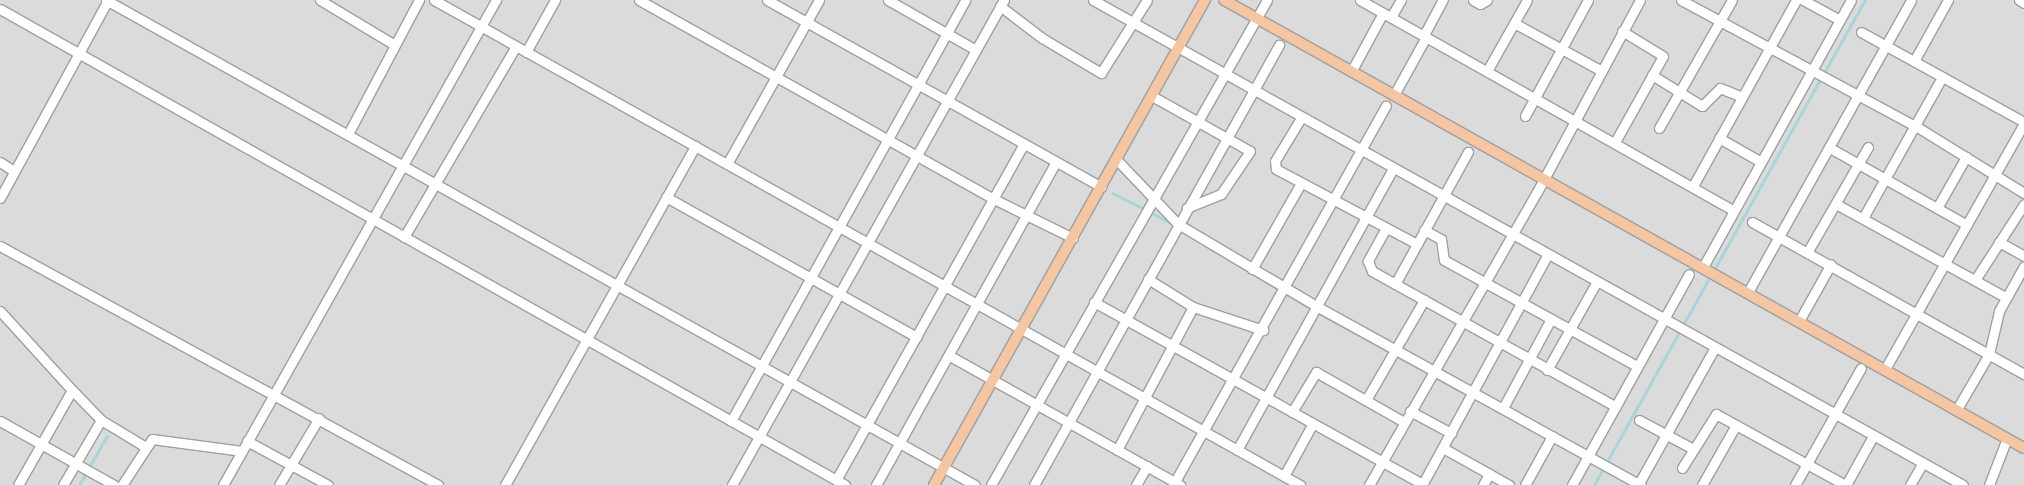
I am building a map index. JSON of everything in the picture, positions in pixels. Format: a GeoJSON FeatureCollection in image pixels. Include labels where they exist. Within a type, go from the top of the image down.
{"type":"FeatureCollection","features":[{"type":"Feature","properties":{"kind":"main road"},"geometry":{"type":"LineString","coordinates":[[934,485],[1205,0]]}},
{"type":"Feature","properties":{"kind":"main road"},"geometry":{"type":"LineString","coordinates":[[1224,0],[1545,177],[2024,448]]}},
{"type":"Feature","properties":{"kind":"street"},"geometry":{"type":"LineString","coordinates":[[0,198],[107,0],[618,283],[975,485]]}},
{"type":"Feature","properties":{"kind":"street"},"geometry":{"type":"LineString","coordinates":[[320,0],[395,45]]}},
{"type":"Feature","properties":{"kind":"street"},"geometry":{"type":"LineString","coordinates":[[348,134],[419,0]]}},
{"type":"Feature","properties":{"kind":"street"},"geometry":{"type":"LineString","coordinates":[[434,0],[1300,485]]}},
{"type":"Feature","properties":{"kind":"street"},"geometry":{"type":"LineString","coordinates":[[223,485],[496,0]]}},
{"type":"Feature","properties":{"kind":"street"},"geometry":{"type":"LineString","coordinates":[[526,52],[555,0]]}},
{"type":"Feature","properties":{"kind":"street"},"geometry":{"type":"LineString","coordinates":[[639,0],[917,157],[1026,216],[1072,238]]}},
{"type":"Feature","properties":{"kind":"street"},"geometry":{"type":"LineString","coordinates":[[766,0],[1101,187]]}},
{"type":"Feature","properties":{"kind":"street"},"geometry":{"type":"LineString","coordinates":[[727,164],[819,0]]}},
{"type":"Feature","properties":{"kind":"street"},"geometry":{"type":"LineString","coordinates":[[888,0],[976,50]]}},
{"type":"Feature","properties":{"kind":"street"},"geometry":{"type":"LineString","coordinates":[[731,421],[944,32],[964,0]]}},
{"type":"Feature","properties":{"kind":"street"},"geometry":{"type":"LineString","coordinates":[[1093,0],[1179,46],[1301,118],[1834,416],[1963,485]]}},
{"type":"Feature","properties":{"kind":"street"},"geometry":{"type":"LineString","coordinates":[[732,485],[761,437],[1002,3],[1042,38],[1101,73],[1147,0]]}},
{"type":"Feature","properties":{"kind":"street"},"geometry":{"type":"LineString","coordinates":[[991,485],[1266,0]]}},
{"type":"Feature","properties":{"kind":"street"},"geometry":{"type":"LineString","coordinates":[[1360,0],[1693,186],[1734,211]]}},
{"type":"Feature","properties":{"kind":"street"},"geometry":{"type":"LineString","coordinates":[[1352,70],[1387,15],[1401,0]]}},
{"type":"Feature","properties":{"kind":"street"},"geometry":{"type":"LineString","coordinates":[[1394,93],[1443,0]]}},
{"type":"Feature","properties":{"kind":"street"},"geometry":{"type":"LineString","coordinates":[[1473,0],[1480,4],[1487,0]]}},
{"type":"Feature","properties":{"kind":"street"},"geometry":{"type":"LineString","coordinates":[[1486,71],[1527,0]]}},
{"type":"Feature","properties":{"kind":"street"},"geometry":{"type":"LineString","coordinates":[[1525,116],[1588,0]]}},
{"type":"Feature","properties":{"kind":"street"},"geometry":{"type":"LineString","coordinates":[[1369,485],[1509,234],[1545,177],[1573,119],[1640,0]]}},
{"type":"Feature","properties":{"kind":"street"},"geometry":{"type":"LineString","coordinates":[[1681,0],[1810,73],[1915,126],[2024,193]]}},
{"type":"Feature","properties":{"kind":"street"},"geometry":{"type":"LineString","coordinates":[[1659,128],[1732,0]]}},
{"type":"Feature","properties":{"kind":"street"},"geometry":{"type":"LineString","coordinates":[[1693,186],[1796,0]]}},
{"type":"Feature","properties":{"kind":"street"},"geometry":{"type":"LineString","coordinates":[[1803,0],[1840,20]]}},
{"type":"Feature","properties":{"kind":"street"},"geometry":{"type":"LineString","coordinates":[[1706,268],[1734,211],[1851,0]]}},
{"type":"Feature","properties":{"kind":"street"},"geometry":{"type":"LineString","coordinates":[[1748,292],[1911,0]]}},
{"type":"Feature","properties":{"kind":"street"},"geometry":{"type":"LineString","coordinates":[[1914,61],[1948,0]]}},
{"type":"Feature","properties":{"kind":"street"},"geometry":{"type":"LineString","coordinates":[[2019,0],[2024,3]]}},
{"type":"Feature","properties":{"kind":"street"},"geometry":{"type":"LineString","coordinates":[[0,9],[840,483],[867,425],[1024,144]]}},
{"type":"Feature","properties":{"kind":"street"},"geometry":{"type":"LineString","coordinates":[[1514,22],[1561,50],[1600,70]]}},
{"type":"Feature","properties":{"kind":"street"},"geometry":{"type":"LineString","coordinates":[[1615,142],[1663,54],[1622,31]]}},
{"type":"Feature","properties":{"kind":"street"},"geometry":{"type":"LineString","coordinates":[[1861,32],[2024,123],[1885,369]]}},
{"type":"Feature","properties":{"kind":"street"},"geometry":{"type":"LineString","coordinates":[[1034,485],[1226,137],[1279,45]]}},
{"type":"Feature","properties":{"kind":"street"},"geometry":{"type":"LineString","coordinates":[[404,237],[516,46]]}},
{"type":"Feature","properties":{"kind":"street"},"geometry":{"type":"LineString","coordinates":[[1652,75],[1702,106],[1720,88],[1742,97]]}},
{"type":"Feature","properties":{"kind":"street"},"geometry":{"type":"LineString","coordinates":[[1863,218],[1942,77]]}},
{"type":"Feature","properties":{"kind":"street"},"geometry":{"type":"LineString","coordinates":[[1152,96],[1226,137],[1249,155],[1221,194],[1187,208]]}},
{"type":"Feature","properties":{"kind":"street"},"geometry":{"type":"LineString","coordinates":[[950,356],[1176,484],[1203,431],[1235,381],[1332,199],[1386,106]]}},
{"type":"Feature","properties":{"kind":"street"},"geometry":{"type":"LineString","coordinates":[[1301,118],[1274,165],[1301,183],[1417,244]]}},
{"type":"Feature","properties":{"kind":"street"},"geometry":{"type":"LineString","coordinates":[[1719,138],[1761,162]]}},
{"type":"Feature","properties":{"kind":"street"},"geometry":{"type":"LineString","coordinates":[[505,485],[695,146]]}},
{"type":"Feature","properties":{"kind":"street"},"geometry":{"type":"LineString","coordinates":[[1808,251],[1868,147]]}},
{"type":"Feature","properties":{"kind":"street"},"geometry":{"type":"LineString","coordinates":[[1830,148],[1967,225]]}},
{"type":"Feature","properties":{"kind":"street"},"geometry":{"type":"LineString","coordinates":[[1395,284],[1468,152]]}},
{"type":"Feature","properties":{"kind":"street"},"geometry":{"type":"LineString","coordinates":[[1938,208],[1966,157]]}},
{"type":"Feature","properties":{"kind":"street"},"geometry":{"type":"LineString","coordinates":[[1116,159],[1152,199],[1178,224],[1318,307],[1639,485],[1714,349]]}},
{"type":"Feature","properties":{"kind":"street"},"geometry":{"type":"LineString","coordinates":[[0,162],[14,171]]}},
{"type":"Feature","properties":{"kind":"street"},"geometry":{"type":"LineString","coordinates":[[876,485],[950,356],[1056,162]]}},
{"type":"Feature","properties":{"kind":"street"},"geometry":{"type":"LineString","coordinates":[[1237,450],[1393,169]]}},
{"type":"Feature","properties":{"kind":"street"},"geometry":{"type":"LineString","coordinates":[[1252,269],[1301,183]]}},
{"type":"Feature","properties":{"kind":"street"},"geometry":{"type":"LineString","coordinates":[[666,197],[916,337]]}},
{"type":"Feature","properties":{"kind":"street"},"geometry":{"type":"LineString","coordinates":[[1836,204],[2005,297]]}},
{"type":"Feature","properties":{"kind":"street"},"geometry":{"type":"LineString","coordinates":[[1974,280],[2024,204]]}},
{"type":"Feature","properties":{"kind":"street"},"geometry":{"type":"LineString","coordinates":[[1752,222],[1780,235],[2024,374]]}},
{"type":"Feature","properties":{"kind":"street"},"geometry":{"type":"LineString","coordinates":[[1386,228],[1368,266],[1395,284],[1616,407]]}},
{"type":"Feature","properties":{"kind":"street"},"geometry":{"type":"LineString","coordinates":[[1424,230],[1441,239],[1444,260],[1637,366]]}},
{"type":"Feature","properties":{"kind":"street"},"geometry":{"type":"LineString","coordinates":[[1999,242],[2024,256]]}},
{"type":"Feature","properties":{"kind":"street"},"geometry":{"type":"LineString","coordinates":[[1,251],[76,292],[275,393],[438,485]]}},
{"type":"Feature","properties":{"kind":"street"},"geometry":{"type":"LineString","coordinates":[[1094,302],[1383,461],[1422,485],[1548,256]]}},
{"type":"Feature","properties":{"kind":"street"},"geometry":{"type":"LineString","coordinates":[[1799,321],[1831,264]]}},
{"type":"Feature","properties":{"kind":"street"},"geometry":{"type":"LineString","coordinates":[[1957,409],[1989,354],[2005,297],[2021,279],[2024,266]]}},
{"type":"Feature","properties":{"kind":"street"},"geometry":{"type":"LineString","coordinates":[[1572,485],[1688,274]]}},
{"type":"Feature","properties":{"kind":"street"},"geometry":{"type":"LineString","coordinates":[[1148,279],[1193,306],[1262,330]]}},
{"type":"Feature","properties":{"kind":"street"},"geometry":{"type":"LineString","coordinates":[[1547,370],[1596,283]]}},
{"type":"Feature","properties":{"kind":"street"},"geometry":{"type":"LineString","coordinates":[[1366,400],[1424,300]]}},
{"type":"Feature","properties":{"kind":"street"},"geometry":{"type":"LineString","coordinates":[[1117,450],[1174,346],[1193,306]]}},
{"type":"Feature","properties":{"kind":"street"},"geometry":{"type":"LineString","coordinates":[[0,311],[101,420],[144,446]]}},
{"type":"Feature","properties":{"kind":"street"},"geometry":{"type":"LineString","coordinates":[[1503,408],[1551,319]]}},
{"type":"Feature","properties":{"kind":"street"},"geometry":{"type":"LineString","coordinates":[[1795,485],[1861,368]]}},
{"type":"Feature","properties":{"kind":"street"},"geometry":{"type":"LineString","coordinates":[[1292,412],[1316,372],[1404,422]]}},
{"type":"Feature","properties":{"kind":"street"},"geometry":{"type":"LineString","coordinates":[[18,485],[72,390]]}},
{"type":"Feature","properties":{"kind":"street"},"geometry":{"type":"LineString","coordinates":[[1410,411],[1451,433]]}},
{"type":"Feature","properties":{"kind":"street"},"geometry":{"type":"LineString","coordinates":[[1682,468],[1714,414],[1845,485],[1873,436]]}},
{"type":"Feature","properties":{"kind":"street"},"geometry":{"type":"LineString","coordinates":[[279,485],[319,418]]}},
{"type":"Feature","properties":{"kind":"street"},"geometry":{"type":"LineString","coordinates":[[63,485],[101,420]]}},
{"type":"Feature","properties":{"kind":"street"},"geometry":{"type":"LineString","coordinates":[[1639,420],[1693,450]]}},
{"type":"Feature","properties":{"kind":"street"},"geometry":{"type":"LineString","coordinates":[[0,421],[114,485]]}},
{"type":"Feature","properties":{"kind":"street"},"geometry":{"type":"LineString","coordinates":[[1284,476],[1313,423]]}},
{"type":"Feature","properties":{"kind":"street"},"geometry":{"type":"LineString","coordinates":[[1702,485],[1736,425]]}},
{"type":"Feature","properties":{"kind":"street"},"geometry":{"type":"LineString","coordinates":[[1525,485],[1552,436]]}},
{"type":"Feature","properties":{"kind":"street"},"geometry":{"type":"LineString","coordinates":[[122,485],[144,446],[161,437],[242,451]]}},
{"type":"Feature","properties":{"kind":"street"},"geometry":{"type":"LineString","coordinates":[[1989,485],[2007,438]]}},
{"type":"Feature","properties":{"kind":"street"},"geometry":{"type":"LineString","coordinates":[[247,441],[328,485]]}},
{"type":"Feature","properties":{"kind":"street"},"geometry":{"type":"LineString","coordinates":[[1443,448],[1509,485]]}},
{"type":"Feature","properties":{"kind":"street"},"geometry":{"type":"LineString","coordinates":[[1910,485],[1922,464]]}},
{"type":"Feature","properties":{"kind":"street"},"geometry":{"type":"LineString","coordinates":[[1136,485],[1147,466]]}},
{"type":"Feature","properties":{"kind":"street"},"geometry":{"type":"LineString","coordinates":[[1483,485],[1489,474]]}},
{"type":"Feature","properties":{"kind":"shaded area"},"geometry":{"type":"Polygon","coordinates":[[[0,0],[2024,0],[2024,485],[0,485],[0,0]]]}},
{"type":"Feature","properties":{"kind":"waterway"},"geometry":{"type":"LineString","coordinates":[[1824,73],[1865,0]]}},
{"type":"Feature","properties":{"kind":"waterway"},"geometry":{"type":"LineString","coordinates":[[1714,270],[1821,78]]}},
{"type":"Feature","properties":{"kind":"waterway"},"geometry":{"type":"LineString","coordinates":[[1113,193],[1145,209]]}},
{"type":"Feature","properties":{"kind":"waterway"},"geometry":{"type":"LineString","coordinates":[[1150,212],[1172,223]]}},
{"type":"Feature","properties":{"kind":"waterway"},"geometry":{"type":"LineString","coordinates":[[1212,249],[1312,309]]}},
{"type":"Feature","properties":{"kind":"waterway"},"geometry":{"type":"LineString","coordinates":[[1594,485],[1711,275]]}},
{"type":"Feature","properties":{"kind":"waterway"},"geometry":{"type":"LineString","coordinates":[[1317,312],[1468,395]]}},
{"type":"Feature","properties":{"kind":"waterway"},"geometry":{"type":"LineString","coordinates":[[79,485],[107,436]]}}]}
